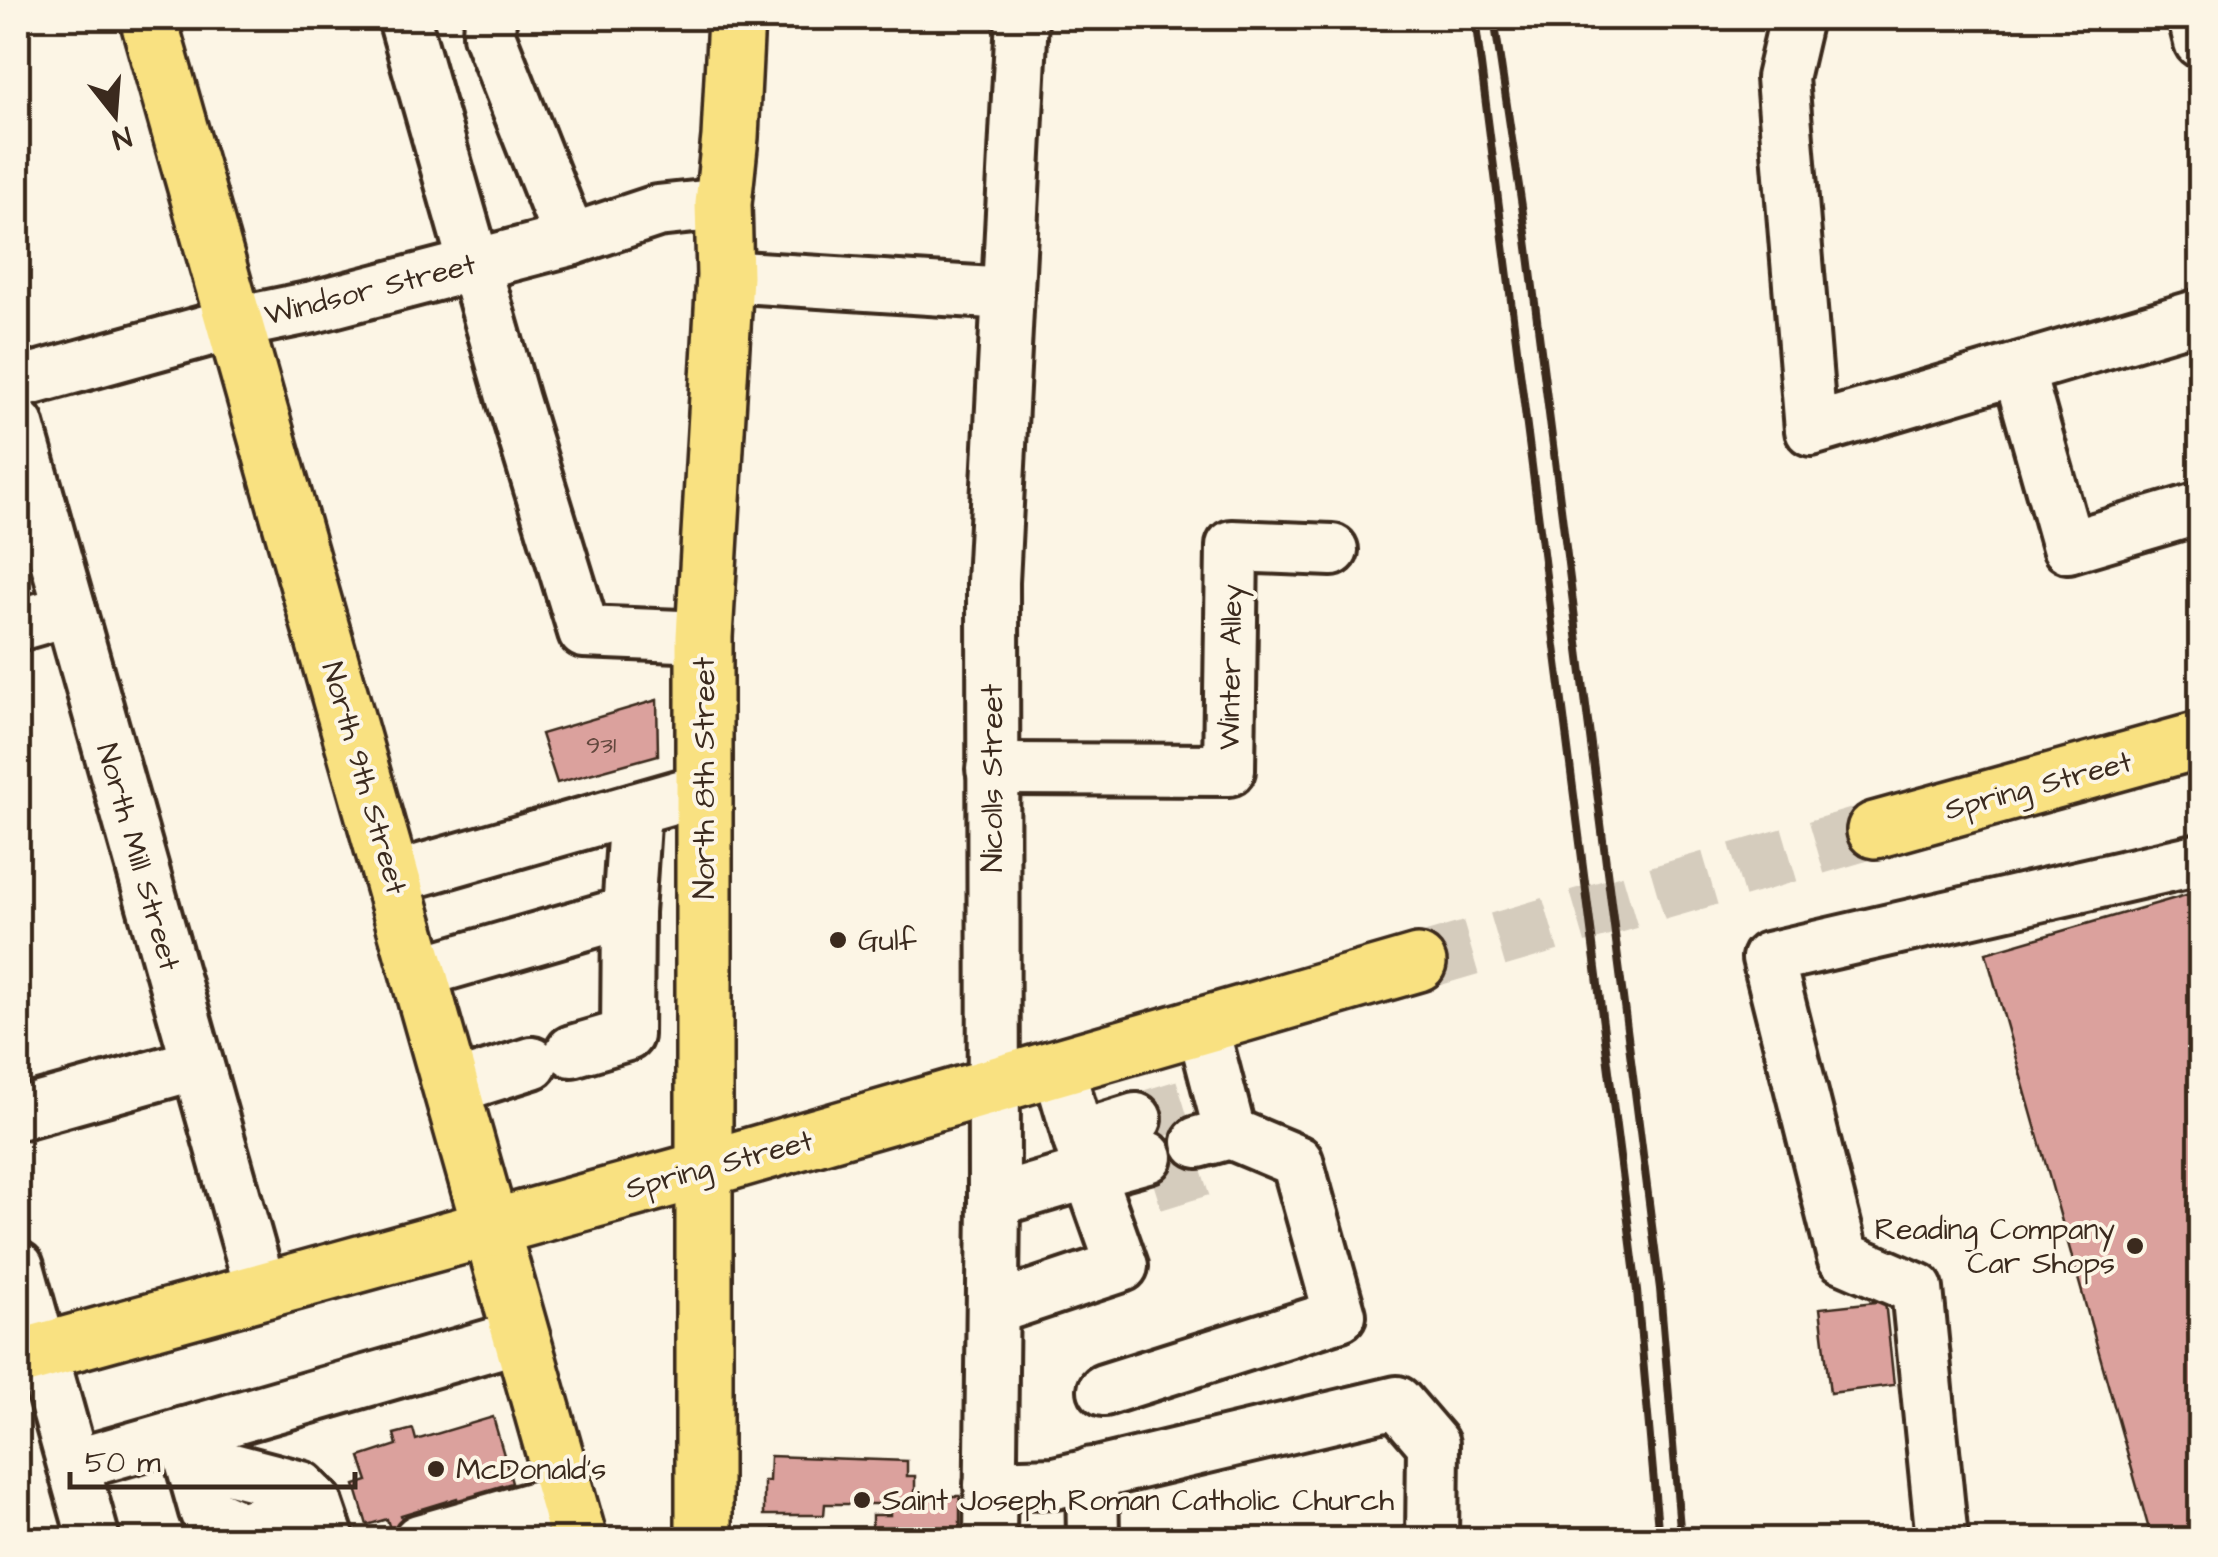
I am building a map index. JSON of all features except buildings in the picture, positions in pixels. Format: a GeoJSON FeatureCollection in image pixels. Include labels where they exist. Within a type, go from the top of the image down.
{"type":"FeatureCollection","features":[{"type":"Feature","properties":{"kind":"main road","name":"North 9th Street"},"geometry":{"type":"LineString","coordinates":[[148,18],[573,1519]]}},
{"type":"Feature","properties":{"kind":"main road","name":"North 8th Street"},"geometry":{"type":"LineString","coordinates":[[704,1540],[704,637],[726,276],[723,204],[736,18]]}},
{"type":"Feature","properties":{"kind":"main road","name":"Spring Street"},"geometry":{"type":"LineString","coordinates":[[1875,830],[2200,740]]}},
{"type":"Feature","properties":{"kind":"main road","name":"Spring Street"},"geometry":{"type":"LineString","coordinates":[[29,1355],[705,1168],[1418,962]]}},
{"type":"Feature","properties":{"kind":"street"},"geometry":{"type":"LineString","coordinates":[[404,18],[584,632],[704,637]]}},
{"type":"Feature","properties":{"kind":"street"},"geometry":{"type":"LineString","coordinates":[[490,18],[489,35],[570,240]]}},
{"type":"Feature","properties":{"kind":"street","name":"Nicolls Street"},"geometry":{"type":"LineString","coordinates":[[990,1540],[993,582],[1022,18]]}},
{"type":"Feature","properties":{"kind":"street"},"geometry":{"type":"LineString","coordinates":[[1796,18],[1782,78],[1811,430],[2200,315]]}},
{"type":"Feature","properties":{"kind":"street"},"geometry":{"type":"LineString","coordinates":[[2194,18],[2200,42]]}},
{"type":"Feature","properties":{"kind":"street","name":"Windsor Street"},"geometry":{"type":"LineString","coordinates":[[18,384],[235,322],[314,307],[570,240],[657,211],[723,204]]}},
{"type":"Feature","properties":{"kind":"street"},"geometry":{"type":"LineString","coordinates":[[726,276],[1008,294]]}},
{"type":"Feature","properties":{"kind":"street"},"geometry":{"type":"LineString","coordinates":[[2018,369],[2068,547],[2200,508]]}},
{"type":"Feature","properties":{"kind":"street","name":"North Mill Street"},"geometry":{"type":"LineString","coordinates":[[18,425],[260,1290]]}},
{"type":"Feature","properties":{"kind":"street","name":"Winter Alley"},"geometry":{"type":"LineString","coordinates":[[992,769],[1229,770],[1232,546],[1332,550]]}},
{"type":"Feature","properties":{"kind":"street"},"geometry":{"type":"LineString","coordinates":[[18,625],[70,610]]}},
{"type":"Feature","properties":{"kind":"street"},"geometry":{"type":"LineString","coordinates":[[393,878],[704,789]]}},
{"type":"Feature","properties":{"kind":"street"},"geometry":{"type":"LineString","coordinates":[[453,1088],[627,1035],[628,912],[635,808]]}},
{"type":"Feature","properties":{"kind":"street"},"geometry":{"type":"LineString","coordinates":[[1942,1540],[1917,1289],[1844,1256],[1768,958],[2200,859]]}},
{"type":"Feature","properties":{"kind":"street"},"geometry":{"type":"LineString","coordinates":[[420,972],[628,912]]}},
{"type":"Feature","properties":{"kind":"street"},"geometry":{"type":"LineString","coordinates":[[1104,1390],[1340,1315],[1297,1161],[1218,1132],[1202,1025]]}},
{"type":"Feature","properties":{"kind":"street"},"geometry":{"type":"LineString","coordinates":[[18,1114],[197,1064]]}},
{"type":"Feature","properties":{"kind":"street"},"geometry":{"type":"LineString","coordinates":[[993,1309],[1122,1266],[1058,1067]]}},
{"type":"Feature","properties":{"kind":"street"},"geometry":{"type":"LineString","coordinates":[[994,1201],[1146,1154]]}},
{"type":"Feature","properties":{"kind":"street"},"geometry":{"type":"LineString","coordinates":[[18,1268],[29,1355],[74,1464],[94,1540]]}},
{"type":"Feature","properties":{"kind":"street"},"geometry":{"type":"LineString","coordinates":[[74,1464],[187,1446],[522,1336]]}},
{"type":"Feature","properties":{"kind":"street"},"geometry":{"type":"LineString","coordinates":[[990,1485],[1055,1482],[1397,1402],[1433,1444],[1432,1540]]}},
{"type":"Feature","properties":{"kind":"street"},"geometry":{"type":"LineString","coordinates":[[187,1446],[302,1486],[322,1521]]}},
{"type":"Feature","properties":{"kind":"street"},"geometry":{"type":"LineString","coordinates":[[1092,1473],[1093,1540]]}},
{"type":"Feature","properties":{"kind":"street"},"geometry":{"type":"LineString","coordinates":[[420,1540],[573,1519]]}},
{"type":"Feature","properties":{"kind":"tunnel"},"geometry":{"type":"LineString","coordinates":[[1418,963],[1875,830]]}},
{"type":"Feature","properties":{"kind":"tunnel"},"geometry":{"type":"LineString","coordinates":[[1136,1119],[1188,1103]]}},
{"type":"Feature","properties":{"kind":"tunnel"},"geometry":{"type":"LineString","coordinates":[[1154,1186],[1205,1170]]}},
{"type":"Feature","properties":{"kind":"railway"},"geometry":{"type":"LineString","coordinates":[[1475,18],[1637,1291],[1659,1540]]}},
{"type":"Feature","properties":{"kind":"railway"},"geometry":{"type":"LineString","coordinates":[[1494,18],[1527,240],[1660,1289],[1681,1540]]}},
{"type":"Feature","properties":{"kind":"place","name":"Gulf"},"geometry":{"type":"Point","coordinates":[838,940]}},
{"type":"Feature","properties":{"kind":"place","name":"Reading Company Car Shops"},"geometry":{"type":"Point","coordinates":[2135,1246]}},
{"type":"Feature","properties":{"kind":"place","name":"McDonald's"},"geometry":{"type":"Point","coordinates":[436,1469]}},
{"type":"Feature","properties":{"kind":"place","name":"Saint Joseph Roman Catholic Church"},"geometry":{"type":"Point","coordinates":[862,1500]}}]}
